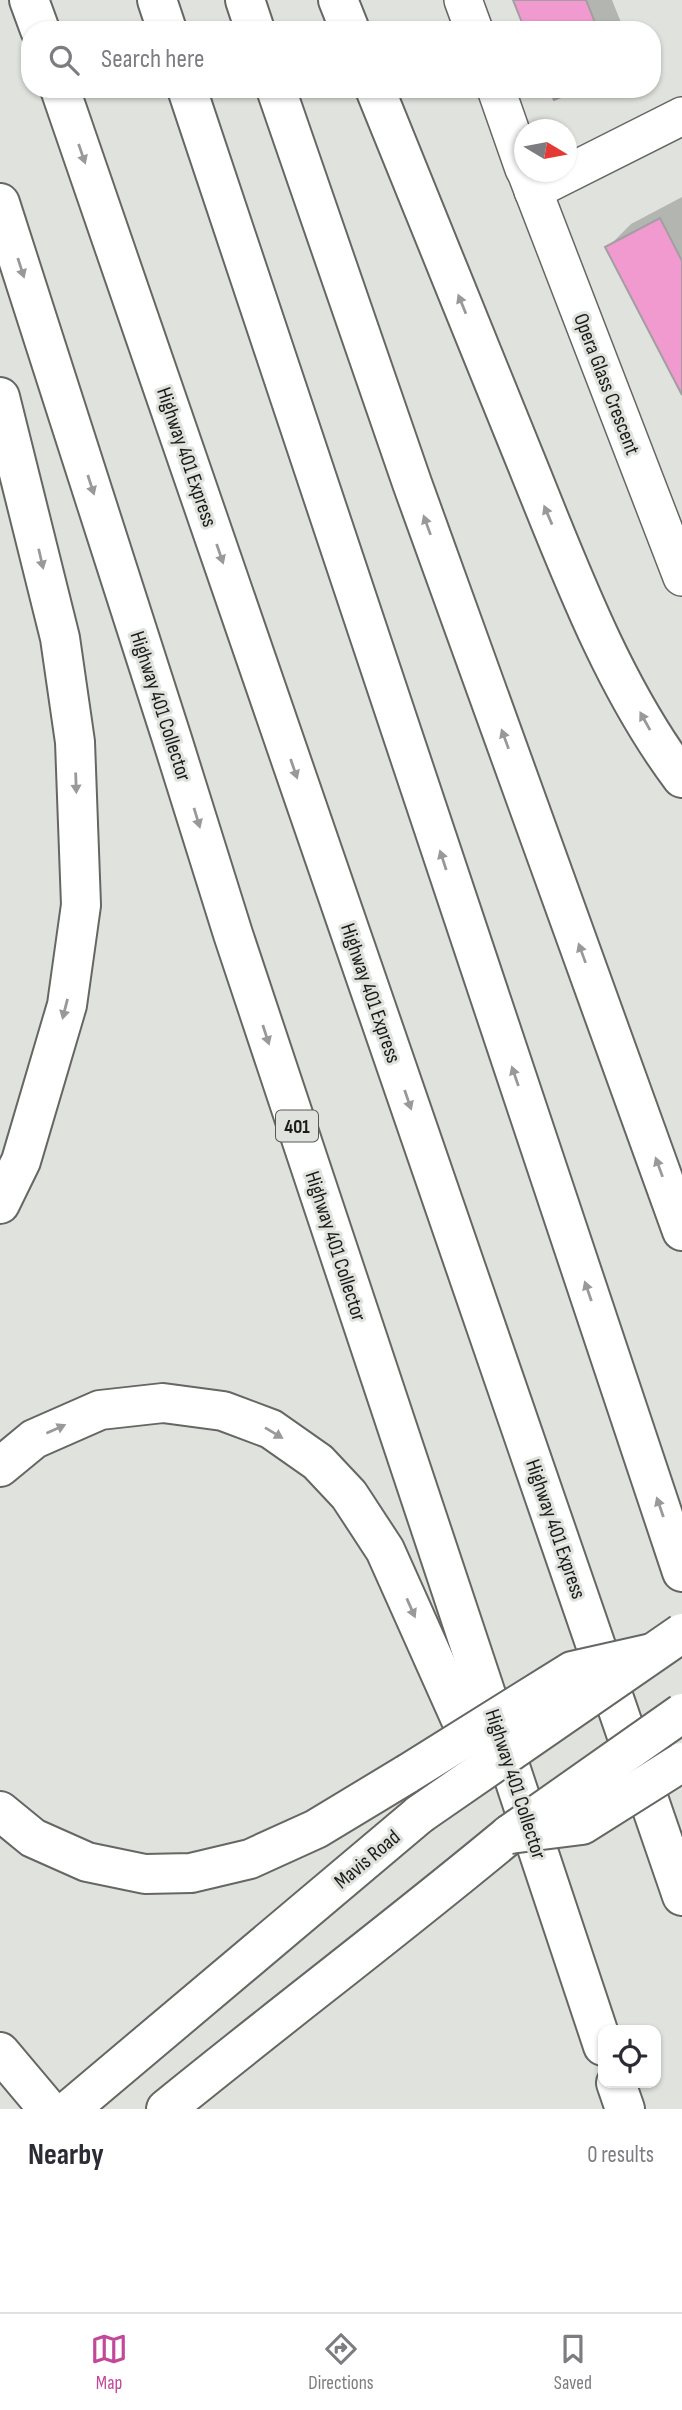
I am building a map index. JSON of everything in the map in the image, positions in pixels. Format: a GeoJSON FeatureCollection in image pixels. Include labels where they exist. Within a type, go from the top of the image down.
{"type":"FeatureCollection","features":[{"type":"Feature","properties":{"kind":"main road"},"geometry":{"type":"LineString","coordinates":[[29,0],[37,21]]}},
{"type":"Feature","properties":{"kind":"main road"},"geometry":{"type":"LineString","coordinates":[[157,0],[164,21]]}},
{"type":"Feature","properties":{"kind":"main road"},"geometry":{"type":"LineString","coordinates":[[245,0],[252,21]]}},
{"type":"Feature","properties":{"kind":"main road"},"geometry":{"type":"LineString","coordinates":[[338,0],[346,21]]}},
{"type":"Feature","properties":{"kind":"main road","name":"Highway 401 Express"},"geometry":{"type":"LineString","coordinates":[[63,98],[682,1896]]}},
{"type":"Feature","properties":{"kind":"main road"},"geometry":{"type":"LineString","coordinates":[[190,98],[682,1572]]}},
{"type":"Feature","properties":{"kind":"main road"},"geometry":{"type":"LineString","coordinates":[[279,98],[412,483],[682,1231]]}},
{"type":"Feature","properties":{"kind":"main road"},"geometry":{"type":"LineString","coordinates":[[378,98],[606,650],[662,751],[682,778]]}},
{"type":"Feature","properties":{"kind":"main road","name":"Highway 401 Collector"},"geometry":{"type":"LineString","coordinates":[[0,203],[233,934],[598,2031]]}},
{"type":"Feature","properties":{"kind":"main road"},"geometry":{"type":"LineString","coordinates":[[0,397],[60,638],[75,741],[81,905],[67,1005],[21,1161],[0,1204]]}},
{"type":"Feature","properties":{"kind":"main road"},"geometry":{"type":"LineString","coordinates":[[0,1467],[34,1439],[100,1410],[163,1403],[223,1411],[271,1429],[318,1462],[349,1496],[385,1550],[598,2033]]}},
{"type":"Feature","properties":{"kind":"main road"},"geometry":{"type":"LineString","coordinates":[[0,1811],[33,1838],[88,1862],[145,1874],[191,1873],[250,1859],[316,1829],[572,1671],[667,1643]]}},
{"type":"Feature","properties":{"kind":"main road","name":"Mavis Road"},"geometry":{"type":"LineString","coordinates":[[70,2109],[421,1814],[667,1643]]}},
{"type":"Feature","properties":{"kind":"main road"},"geometry":{"type":"LineString","coordinates":[[166,2109],[510,1834],[682,1713]]}},
{"type":"Feature","properties":{"kind":"main road"},"geometry":{"type":"LineString","coordinates":[[510,1834],[582,1825],[682,1762]]}},
{"type":"Feature","properties":{"kind":"main road"},"geometry":{"type":"LineString","coordinates":[[0,2052],[48,2109]]}},
{"type":"Feature","properties":{"kind":"main road"},"geometry":{"type":"LineString","coordinates":[[618,2088],[625,2109]]}},
{"type":"Feature","properties":{"kind":"street"},"geometry":{"type":"LineString","coordinates":[[463,0],[471,21]]}},
{"type":"Feature","properties":{"kind":"street","name":"Opera Glass Crescent"},"geometry":{"type":"LineString","coordinates":[[498,98],[514,140]]}},
{"type":"Feature","properties":{"kind":"street"},"geometry":{"type":"LineString","coordinates":[[577,158],[682,116]]}},
{"type":"Feature","properties":{"kind":"street","name":"Opera Glass Crescent"},"geometry":{"type":"LineString","coordinates":[[530,182],[682,577]]}},
{"type":"Feature","properties":{"kind":"building"},"geometry":{"type":"Polygon","coordinates":[[[513,0],[586,0],[594,21],[521,21],[513,0]]]}},
{"type":"Feature","properties":{"kind":"building"},"geometry":{"type":"Polygon","coordinates":[[[660,218],[682,261],[682,395],[605,247],[660,218]]]}}]}
